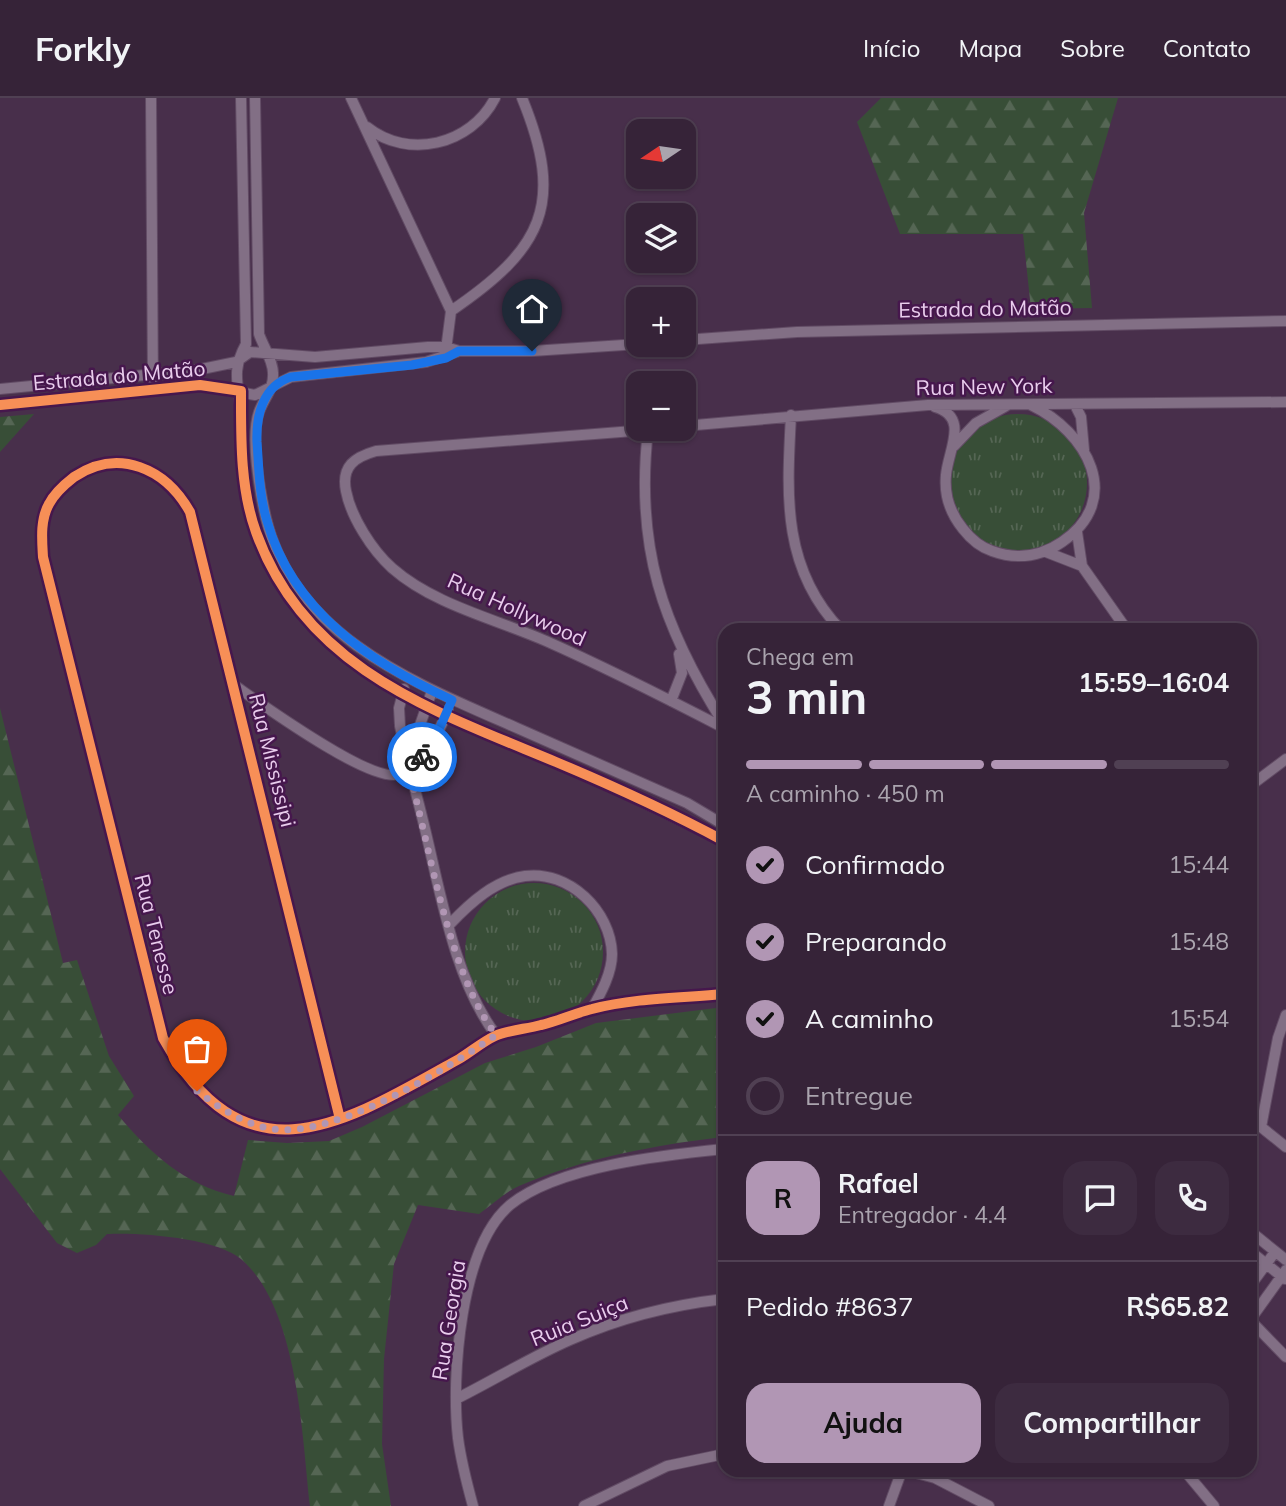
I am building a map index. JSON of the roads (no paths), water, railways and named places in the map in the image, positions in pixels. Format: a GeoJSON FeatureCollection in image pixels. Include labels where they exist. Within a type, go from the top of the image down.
{"type":"FeatureCollection","features":[{"type":"Feature","properties":{"kind":"street"},"geometry":{"type":"LineString","coordinates":[[151,98],[153,391]]}},
{"type":"Feature","properties":{"kind":"street"},"geometry":{"type":"LineString","coordinates":[[241,98],[246,344],[236,362],[234,374],[241,391],[243,475],[255,530],[276,578],[305,619],[336,650],[402,694],[426,708],[581,772],[718,838]]}},
{"type":"Feature","properties":{"kind":"street"},"geometry":{"type":"LineString","coordinates":[[255,98],[258,324],[265,354],[273,369],[271,388],[258,413],[256,429],[260,482],[266,520],[278,552],[293,579],[326,620],[373,659],[409,680],[687,803],[718,821]]}},
{"type":"Feature","properties":{"kind":"street"},"geometry":{"type":"LineString","coordinates":[[351,98],[450,312],[446,352]]}},
{"type":"Feature","properties":{"kind":"street"},"geometry":{"type":"LineString","coordinates":[[364,125],[393,142],[427,145],[448,141],[465,132],[495,98]]}},
{"type":"Feature","properties":{"kind":"street"},"geometry":{"type":"LineString","coordinates":[[450,312],[494,282],[511,264],[528,243],[541,213],[544,174],[538,139],[522,98]]}},
{"type":"Feature","properties":{"kind":"street","name":"Estrada do Matão"},"geometry":{"type":"LineString","coordinates":[[696,339],[797,332],[1286,321]]}},
{"type":"Feature","properties":{"kind":"street"},"geometry":{"type":"LineString","coordinates":[[236,362],[250,352],[315,357],[532,351],[626,345]]}},
{"type":"Feature","properties":{"kind":"street","name":"Estrada do Matão"},"geometry":{"type":"LineString","coordinates":[[0,405],[211,385],[255,395],[279,381],[306,374],[397,367],[446,352]]}},
{"type":"Feature","properties":{"kind":"street","name":"Estrada do Matão"},"geometry":{"type":"LineString","coordinates":[[0,389],[152,374],[236,362]]}},
{"type":"Feature","properties":{"kind":"street","name":"Rua New York"},"geometry":{"type":"LineString","coordinates":[[696,425],[928,405],[1286,402]]}},
{"type":"Feature","properties":{"kind":"street"},"geometry":{"type":"LineString","coordinates":[[928,405],[944,410],[954,422],[952,449],[946,474],[947,499],[953,517],[970,538],[989,551],[1012,556],[1046,552],[1077,531],[1091,507],[1094,489],[1091,461],[1084,450],[1067,430],[1026,403]]}},
{"type":"Feature","properties":{"kind":"street"},"geometry":{"type":"LineString","coordinates":[[952,449],[976,423],[1010,404]]}},
{"type":"Feature","properties":{"kind":"street"},"geometry":{"type":"LineString","coordinates":[[1075,404],[1081,417],[1084,450]]}},
{"type":"Feature","properties":{"kind":"street"},"geometry":{"type":"LineString","coordinates":[[791,415],[787,485],[792,542],[814,593],[836,623]]}},
{"type":"Feature","properties":{"kind":"street","name":"Rua Hollywood"},"geometry":{"type":"LineString","coordinates":[[626,431],[481,440],[376,451],[355,458],[344,476],[348,498],[355,517],[392,568],[461,607],[547,642],[718,723]]}},
{"type":"Feature","properties":{"kind":"street","name":"Rua Hollywood"},"geometry":{"type":"LineString","coordinates":[[650,441],[642,479],[650,553],[660,594],[678,646],[718,716]]}},
{"type":"Feature","properties":{"kind":"street","name":"Rua Mississipi"},"geometry":{"type":"LineString","coordinates":[[106,463],[130,464],[149,469],[166,480],[180,495],[190,512],[340,1119]]}},
{"type":"Feature","properties":{"kind":"street","name":"Rua Tenesse"},"geometry":{"type":"LineString","coordinates":[[106,463],[88,468],[65,483],[48,504],[41,530],[43,557],[163,1038],[181,1071],[197,1091],[226,1113],[260,1126],[285,1130],[313,1128],[390,1097],[496,1035],[556,1021],[592,1009],[718,995]]}},
{"type":"Feature","properties":{"kind":"street"},"geometry":{"type":"LineString","coordinates":[[1077,531],[1082,566],[1122,623]]}},
{"type":"Feature","properties":{"kind":"street"},"geometry":{"type":"LineString","coordinates":[[1046,552],[1082,566]]}},
{"type":"Feature","properties":{"kind":"street"},"geometry":{"type":"LineString","coordinates":[[671,701],[682,673],[678,646]]}},
{"type":"Feature","properties":{"kind":"street"},"geometry":{"type":"LineString","coordinates":[[409,680],[402,694],[400,726],[408,764],[450,924],[478,1008],[496,1035]]}},
{"type":"Feature","properties":{"kind":"street"},"geometry":{"type":"LineString","coordinates":[[234,685],[316,740],[373,771],[391,776],[424,755],[452,700]]}},
{"type":"Feature","properties":{"kind":"street"},"geometry":{"type":"LineString","coordinates":[[408,764],[432,691]]}},
{"type":"Feature","properties":{"kind":"street"},"geometry":{"type":"LineString","coordinates":[[1257,781],[1286,759]]}},
{"type":"Feature","properties":{"kind":"street"},"geometry":{"type":"LineString","coordinates":[[450,924],[479,896],[505,881],[526,875],[546,877],[569,885],[587,899],[602,918],[610,940],[610,966],[592,1009]]}},
{"type":"Feature","properties":{"kind":"street"},"geometry":{"type":"LineString","coordinates":[[1261,1127],[1278,1038],[1286,1015]]}},
{"type":"Feature","properties":{"kind":"street"},"geometry":{"type":"LineString","coordinates":[[1257,1124],[1286,1147]]}},
{"type":"Feature","properties":{"kind":"street","name":"Rua Georgia"},"geometry":{"type":"LineString","coordinates":[[473,1506],[458,1439],[456,1399],[462,1333],[480,1247],[493,1223],[527,1194],[566,1179],[654,1156],[718,1150]]}},
{"type":"Feature","properties":{"kind":"street"},"geometry":{"type":"LineString","coordinates":[[1257,1237],[1286,1260]]}},
{"type":"Feature","properties":{"kind":"street"},"geometry":{"type":"LineString","coordinates":[[1257,1276],[1275,1252]]}},
{"type":"Feature","properties":{"kind":"street"},"geometry":{"type":"LineString","coordinates":[[1257,1257],[1285,1276],[1257,1311]]}},
{"type":"Feature","properties":{"kind":"street","name":"Ruia Suiça"},"geometry":{"type":"LineString","coordinates":[[456,1399],[569,1340],[606,1326],[660,1309],[718,1300]]}},
{"type":"Feature","properties":{"kind":"street"},"geometry":{"type":"LineString","coordinates":[[1257,1327],[1286,1357]]}},
{"type":"Feature","properties":{"kind":"street"},"geometry":{"type":"LineString","coordinates":[[584,1506],[667,1466],[718,1455]]}},
{"type":"Feature","properties":{"kind":"street"},"geometry":{"type":"LineString","coordinates":[[889,1506],[901,1477]]}},
{"type":"Feature","properties":{"kind":"street"},"geometry":{"type":"LineString","coordinates":[[931,1477],[989,1506]]}},
{"type":"Feature","properties":{"kind":"street"},"geometry":{"type":"LineString","coordinates":[[1190,1477],[1214,1506]]}}]}
